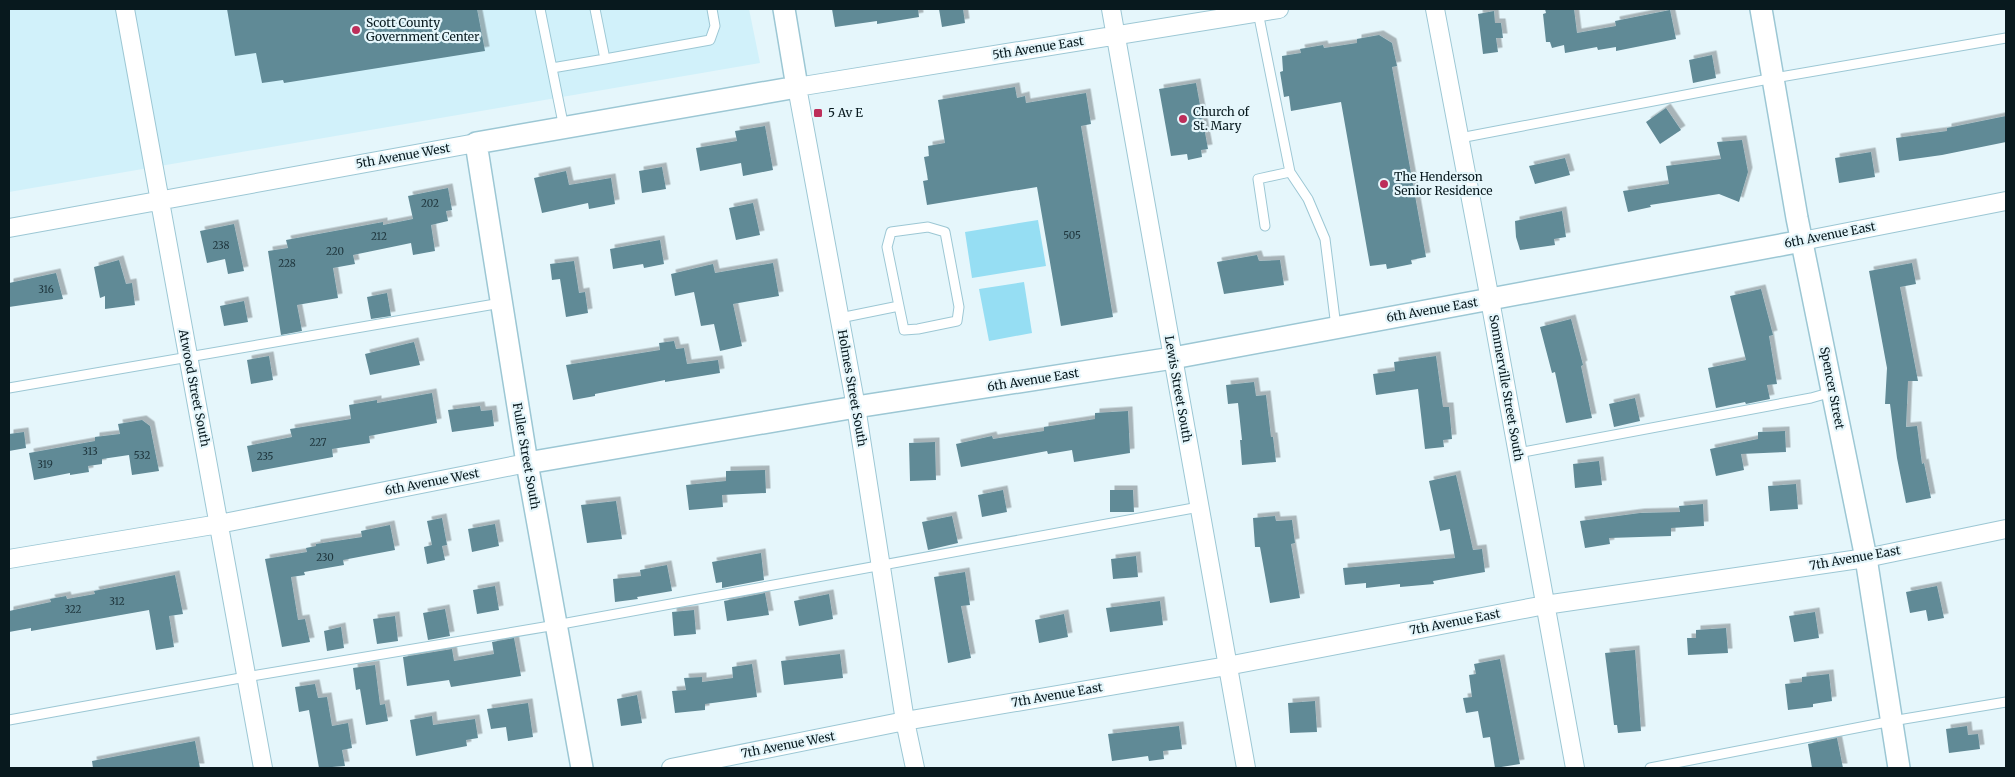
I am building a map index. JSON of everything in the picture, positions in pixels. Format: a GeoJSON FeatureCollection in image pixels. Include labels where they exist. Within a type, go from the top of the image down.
{"type":"FeatureCollection","features":[{"type":"Feature","properties":{"kind":"street","name":"Atwood Street South"},"geometry":{"type":"LineString","coordinates":[[125,9],[158,200],[263,768]]}},
{"type":"Feature","properties":{"kind":"street","name":"Holmes Street South"},"geometry":{"type":"LineString","coordinates":[[784,9],[856,407],[905,721],[915,768]]}},
{"type":"Feature","properties":{"kind":"street","name":"Lewis Street South"},"geometry":{"type":"LineString","coordinates":[[1111,9],[1246,768]]}},
{"type":"Feature","properties":{"kind":"street","name":"5th Avenue East"},"geometry":{"type":"LineString","coordinates":[[798,87],[1279,9]]}},
{"type":"Feature","properties":{"kind":"street","name":"Sommerville Street South"},"geometry":{"type":"LineString","coordinates":[[1435,9],[1575,768]]}},
{"type":"Feature","properties":{"kind":"street","name":"Spencer Street"},"geometry":{"type":"LineString","coordinates":[[1761,9],[1802,241],[1866,558],[1900,768]]}},
{"type":"Feature","properties":{"kind":"street","name":"5th Avenue West"},"geometry":{"type":"LineString","coordinates":[[9,228],[476,143],[798,87]]}},
{"type":"Feature","properties":{"kind":"street","name":"Fuller Street South"},"geometry":{"type":"LineString","coordinates":[[476,143],[527,463],[582,768]]}},
{"type":"Feature","properties":{"kind":"street","name":"6th Avenue East"},"geometry":{"type":"LineString","coordinates":[[856,407],[1173,358],[1490,300],[1521,292],[1802,241],[2006,201]]}},
{"type":"Feature","properties":{"kind":"street","name":"6th Avenue West"},"geometry":{"type":"LineString","coordinates":[[9,559],[219,524],[527,463],[856,407]]}},
{"type":"Feature","properties":{"kind":"street","name":"7th Avenue East"},"geometry":{"type":"LineString","coordinates":[[905,721],[1227,666],[1545,605],[1866,558],[2006,529]]}},
{"type":"Feature","properties":{"kind":"street","name":"7th Avenue West"},"geometry":{"type":"LineString","coordinates":[[671,768],[905,721]]}},
{"type":"Feature","properties":{"kind":"lane"},"geometry":{"type":"LineString","coordinates":[[540,9],[564,128]]}},
{"type":"Feature","properties":{"kind":"lane"},"geometry":{"type":"LineString","coordinates":[[595,9],[605,59]]}},
{"type":"Feature","properties":{"kind":"lane"},"geometry":{"type":"LineString","coordinates":[[552,68],[710,40],[715,26],[712,9]]}},
{"type":"Feature","properties":{"kind":"lane"},"geometry":{"type":"LineString","coordinates":[[1258,12],[1290,172],[1308,199],[1325,239],[1336,328]]}},
{"type":"Feature","properties":{"kind":"lane"},"geometry":{"type":"LineString","coordinates":[[1460,138],[1774,78],[2006,38]]}},
{"type":"Feature","properties":{"kind":"lane"},"geometry":{"type":"LineString","coordinates":[[1265,226],[1258,179],[1290,172]]}},
{"type":"Feature","properties":{"kind":"lane"},"geometry":{"type":"LineString","coordinates":[[928,227],[945,232],[960,307],[958,322],[904,330],[899,306],[887,247],[892,232],[928,227]]}},
{"type":"Feature","properties":{"kind":"lane"},"geometry":{"type":"LineString","coordinates":[[9,388],[501,303]]}},
{"type":"Feature","properties":{"kind":"lane"},"geometry":{"type":"LineString","coordinates":[[840,318],[899,306]]}},
{"type":"Feature","properties":{"kind":"lane"},"geometry":{"type":"LineString","coordinates":[[1518,453],[1802,400],[1832,392]]}},
{"type":"Feature","properties":{"kind":"lane"},"geometry":{"type":"LineString","coordinates":[[9,720],[246,677],[556,625],[1199,507]]}},
{"type":"Feature","properties":{"kind":"lane"},"geometry":{"type":"LineString","coordinates":[[1650,768],[1892,721],[2006,702]]}},
{"type":"Feature","properties":{"kind":"shaded area"},"geometry":{"type":"Polygon","coordinates":[[[9,9],[749,9],[760,63],[9,192],[9,9]]]}},
{"type":"Feature","properties":{"kind":"shaded area"},"geometry":{"type":"Polygon","coordinates":[[[1038,220],[1046,266],[972,278],[965,232],[1038,220]]]}},
{"type":"Feature","properties":{"kind":"shaded area"},"geometry":{"type":"Polygon","coordinates":[[[1024,282],[1032,333],[989,341],[979,289],[1024,282]]]}},
{"type":"Feature","properties":{"kind":"building","name":"Scott County Government Center"},"geometry":{"type":"Polygon","coordinates":[[[227,9],[477,9],[485,51],[284,83],[283,80],[262,83],[256,53],[235,56],[227,9]]]}},
{"type":"Feature","properties":{"kind":"building"},"geometry":{"type":"Polygon","coordinates":[[[832,9],[918,9],[919,17],[877,24],[877,21],[835,27],[832,9]]]}},
{"type":"Feature","properties":{"kind":"building"},"geometry":{"type":"Polygon","coordinates":[[[939,9],[963,9],[965,23],[942,27],[939,9]]]}},
{"type":"Feature","properties":{"kind":"building"},"geometry":{"type":"Polygon","coordinates":[[[1545,9],[1574,9],[1577,33],[1616,26],[1615,21],[1670,10],[1676,39],[1616,51],[1616,47],[1598,50],[1597,47],[1565,53],[1564,45],[1552,48],[1550,42],[1546,42],[1543,14],[1546,13],[1545,9]]]}},
{"type":"Feature","properties":{"kind":"building"},"geometry":{"type":"Polygon","coordinates":[[[1494,11],[1495,23],[1501,23],[1503,38],[1496,38],[1498,52],[1483,54],[1478,14],[1494,11]]]}},
{"type":"Feature","properties":{"kind":"building","name":"The Henderson Senior Residence"},"geometry":{"type":"Polygon","coordinates":[[[1379,35],[1392,43],[1397,66],[1392,67],[1426,257],[1411,260],[1412,264],[1387,269],[1386,264],[1370,266],[1341,102],[1291,111],[1289,96],[1284,97],[1280,72],[1283,71],[1282,56],[1301,53],[1300,49],[1323,45],[1324,48],[1357,43],[1357,39],[1379,35]]]}},
{"type":"Feature","properties":{"kind":"building"},"geometry":{"type":"Polygon","coordinates":[[[1712,55],[1716,78],[1693,83],[1689,60],[1712,55]]]}},
{"type":"Feature","properties":{"kind":"building","name":"Church of St. Mary"},"geometry":{"type":"Polygon","coordinates":[[[1196,83],[1208,149],[1201,150],[1202,157],[1188,160],[1187,154],[1171,156],[1159,89],[1196,83]]]}},
{"type":"Feature","properties":{"kind":"building"},"geometry":{"type":"Polygon","coordinates":[[[1015,87],[1017,98],[1025,96],[1026,103],[1086,93],[1091,124],[1081,126],[1113,317],[1061,326],[1037,187],[927,205],[923,181],[928,180],[924,157],[929,156],[928,146],[945,143],[938,100],[1015,87]]]}},
{"type":"Feature","properties":{"kind":"building"},"geometry":{"type":"Polygon","coordinates":[[[1666,108],[1681,130],[1660,144],[1646,122],[1666,108]]]}},
{"type":"Feature","properties":{"kind":"building"},"geometry":{"type":"Polygon","coordinates":[[[2006,116],[2006,142],[1942,155],[1899,161],[1896,138],[1947,131],[1947,128],[2006,116]]]}},
{"type":"Feature","properties":{"kind":"building"},"geometry":{"type":"Polygon","coordinates":[[[765,126],[773,170],[743,176],[741,163],[700,171],[696,148],[737,141],[735,131],[765,126]]]}},
{"type":"Feature","properties":{"kind":"building"},"geometry":{"type":"Polygon","coordinates":[[[1742,140],[1748,172],[1739,202],[1719,194],[1650,205],[1651,207],[1628,212],[1623,191],[1669,184],[1666,166],[1721,159],[1717,142],[1742,140]]]}},
{"type":"Feature","properties":{"kind":"building"},"geometry":{"type":"Polygon","coordinates":[[[1871,152],[1875,177],[1839,183],[1835,158],[1871,152]]]}},
{"type":"Feature","properties":{"kind":"building"},"geometry":{"type":"Polygon","coordinates":[[[1565,158],[1570,175],[1535,184],[1529,166],[1565,158]]]}},
{"type":"Feature","properties":{"kind":"building"},"geometry":{"type":"Polygon","coordinates":[[[662,167],[666,189],[642,193],[639,171],[662,167]]]}},
{"type":"Feature","properties":{"kind":"building"},"geometry":{"type":"Polygon","coordinates":[[[566,171],[569,185],[611,178],[615,204],[589,209],[588,203],[542,213],[534,178],[566,171]]]}},
{"type":"Feature","properties":{"kind":"building"},"geometry":{"type":"Polygon","coordinates":[[[448,188],[452,210],[446,211],[448,221],[431,225],[435,251],[413,255],[411,243],[353,255],[355,264],[333,268],[338,298],[297,305],[302,331],[281,335],[268,251],[288,248],[286,240],[383,222],[383,225],[413,219],[408,196],[448,188]]]}},
{"type":"Feature","properties":{"kind":"building"},"geometry":{"type":"Polygon","coordinates":[[[753,203],[760,235],[736,240],[729,208],[753,203]]]}},
{"type":"Feature","properties":{"kind":"building"},"geometry":{"type":"Polygon","coordinates":[[[1562,211],[1566,237],[1554,239],[1555,245],[1520,250],[1516,237],[1515,221],[1562,211]]]}},
{"type":"Feature","properties":{"kind":"building"},"geometry":{"type":"Polygon","coordinates":[[[234,224],[244,271],[228,274],[225,259],[207,263],[200,231],[234,224]]]}},
{"type":"Feature","properties":{"kind":"building"},"geometry":{"type":"Polygon","coordinates":[[[660,240],[664,264],[644,268],[643,264],[613,269],[610,249],[660,240]]]}},
{"type":"Feature","properties":{"kind":"building"},"geometry":{"type":"Polygon","coordinates":[[[1257,255],[1259,261],[1280,260],[1284,285],[1224,294],[1217,262],[1257,255]]]}},
{"type":"Feature","properties":{"kind":"building"},"geometry":{"type":"Polygon","coordinates":[[[119,260],[126,284],[132,283],[135,305],[105,309],[105,296],[100,298],[94,267],[119,260]]]}},
{"type":"Feature","properties":{"kind":"building"},"geometry":{"type":"Polygon","coordinates":[[[574,261],[579,293],[585,292],[588,313],[566,317],[560,279],[552,280],[550,264],[574,261]]]}},
{"type":"Feature","properties":{"kind":"building"},"geometry":{"type":"Polygon","coordinates":[[[773,263],[779,296],[733,304],[742,346],[720,351],[714,324],[701,326],[694,292],[675,296],[671,274],[713,264],[715,273],[773,263]]]}},
{"type":"Feature","properties":{"kind":"building"},"geometry":{"type":"Polygon","coordinates":[[[1912,263],[1916,284],[1900,287],[1918,381],[1908,381],[1906,427],[1917,426],[1922,464],[1924,463],[1931,498],[1906,503],[1897,458],[1890,404],[1885,404],[1887,368],[1869,271],[1912,263]]]}},
{"type":"Feature","properties":{"kind":"building"},"geometry":{"type":"Polygon","coordinates":[[[56,273],[63,299],[9,307],[9,283],[56,273]]]}},
{"type":"Feature","properties":{"kind":"building"},"geometry":{"type":"Polygon","coordinates":[[[1761,289],[1773,335],[1769,336],[1777,384],[1767,385],[1770,399],[1716,408],[1708,368],[1746,360],[1730,296],[1761,289]]]}},
{"type":"Feature","properties":{"kind":"building"},"geometry":{"type":"Polygon","coordinates":[[[387,293],[391,316],[371,319],[367,297],[387,293]]]}},
{"type":"Feature","properties":{"kind":"building"},"geometry":{"type":"Polygon","coordinates":[[[244,301],[248,322],[224,326],[220,306],[244,301]]]}},
{"type":"Feature","properties":{"kind":"building"},"geometry":{"type":"Polygon","coordinates":[[[1571,319],[1583,365],[1581,366],[1592,418],[1566,423],[1555,372],[1552,373],[1540,327],[1571,319]]]}},
{"type":"Feature","properties":{"kind":"building"},"geometry":{"type":"Polygon","coordinates":[[[674,341],[676,349],[684,348],[687,364],[718,360],[720,373],[665,382],[665,380],[573,400],[566,365],[660,350],[659,343],[674,341]]]}},
{"type":"Feature","properties":{"kind":"building"},"geometry":{"type":"Polygon","coordinates":[[[414,342],[420,365],[370,375],[365,354],[414,342]]]}},
{"type":"Feature","properties":{"kind":"building"},"geometry":{"type":"Polygon","coordinates":[[[269,356],[273,380],[251,384],[247,360],[269,356]]]}},
{"type":"Feature","properties":{"kind":"building"},"geometry":{"type":"Polygon","coordinates":[[[1436,356],[1443,407],[1449,407],[1452,439],[1443,440],[1444,447],[1425,449],[1418,389],[1376,395],[1373,374],[1395,371],[1394,362],[1436,356]]]}},
{"type":"Feature","properties":{"kind":"building"},"geometry":{"type":"Polygon","coordinates":[[[1254,382],[1256,396],[1266,395],[1276,462],[1242,465],[1240,440],[1242,440],[1238,403],[1228,404],[1226,385],[1254,382]]]}},
{"type":"Feature","properties":{"kind":"building"},"geometry":{"type":"Polygon","coordinates":[[[432,393],[437,423],[369,436],[370,443],[332,449],[333,457],[252,472],[247,446],[292,437],[290,429],[351,419],[349,405],[377,400],[377,403],[432,393]]]}},
{"type":"Feature","properties":{"kind":"building"},"geometry":{"type":"Polygon","coordinates":[[[1635,398],[1640,421],[1614,427],[1609,404],[1635,398]]]}},
{"type":"Feature","properties":{"kind":"building"},"geometry":{"type":"Polygon","coordinates":[[[480,406],[481,411],[492,410],[494,426],[452,432],[448,410],[480,406]]]}},
{"type":"Feature","properties":{"kind":"building"},"geometry":{"type":"Polygon","coordinates":[[[1128,411],[1130,453],[1074,462],[1072,450],[1048,454],[1047,451],[961,467],[956,444],[992,436],[993,439],[1044,431],[1044,427],[1095,419],[1095,413],[1128,411]]]}},
{"type":"Feature","properties":{"kind":"building"},"geometry":{"type":"Polygon","coordinates":[[[142,420],[150,426],[159,471],[132,475],[129,455],[102,459],[102,464],[88,466],[89,472],[70,475],[70,473],[34,480],[29,453],[95,441],[95,437],[120,434],[118,424],[142,420]]]}},
{"type":"Feature","properties":{"kind":"building"},"geometry":{"type":"Polygon","coordinates":[[[1785,431],[1786,452],[1741,454],[1744,470],[1716,476],[1710,449],[1758,439],[1758,432],[1785,431]]]}},
{"type":"Feature","properties":{"kind":"building"},"geometry":{"type":"Polygon","coordinates":[[[24,432],[26,448],[9,451],[9,434],[24,432]]]}},
{"type":"Feature","properties":{"kind":"building"},"geometry":{"type":"Polygon","coordinates":[[[935,442],[936,480],[910,481],[909,443],[935,442]]]}},
{"type":"Feature","properties":{"kind":"building"},"geometry":{"type":"Polygon","coordinates":[[[1599,461],[1602,485],[1575,488],[1573,464],[1599,461]]]}},
{"type":"Feature","properties":{"kind":"building"},"geometry":{"type":"Polygon","coordinates":[[[765,470],[766,493],[722,495],[723,507],[689,510],[686,485],[726,481],[726,471],[765,470]]]}},
{"type":"Feature","properties":{"kind":"building"},"geometry":{"type":"Polygon","coordinates":[[[1456,475],[1473,550],[1482,549],[1485,572],[1433,581],[1434,584],[1400,587],[1400,584],[1366,588],[1366,583],[1345,585],[1343,568],[1455,558],[1450,529],[1440,531],[1429,481],[1456,475]]]}},
{"type":"Feature","properties":{"kind":"building"},"geometry":{"type":"Polygon","coordinates":[[[1796,484],[1798,509],[1770,511],[1768,486],[1796,484]]]}},
{"type":"Feature","properties":{"kind":"building"},"geometry":{"type":"Polygon","coordinates":[[[1003,490],[1007,512],[982,517],[978,495],[1003,490]]]}},
{"type":"Feature","properties":{"kind":"building"},"geometry":{"type":"Polygon","coordinates":[[[1110,490],[1133,490],[1134,512],[1110,512],[1110,490]]]}},
{"type":"Feature","properties":{"kind":"building"},"geometry":{"type":"Polygon","coordinates":[[[616,501],[622,539],[587,543],[581,505],[616,501]]]}},
{"type":"Feature","properties":{"kind":"building"},"geometry":{"type":"Polygon","coordinates":[[[1703,504],[1704,526],[1671,528],[1671,536],[1609,538],[1610,544],[1585,548],[1580,521],[1640,513],[1680,512],[1679,506],[1703,504]]]}},
{"type":"Feature","properties":{"kind":"building"},"geometry":{"type":"Polygon","coordinates":[[[952,516],[958,543],[928,550],[922,522],[952,516]]]}},
{"type":"Feature","properties":{"kind":"building"},"geometry":{"type":"Polygon","coordinates":[[[1275,516],[1276,521],[1292,520],[1295,543],[1291,544],[1300,598],[1270,603],[1260,547],[1255,547],[1253,518],[1275,516]]]}},
{"type":"Feature","properties":{"kind":"building"},"geometry":{"type":"Polygon","coordinates":[[[442,518],[447,545],[442,546],[445,560],[427,564],[424,547],[432,545],[427,521],[442,518]]]}},
{"type":"Feature","properties":{"kind":"building"},"geometry":{"type":"Polygon","coordinates":[[[495,524],[499,546],[472,552],[468,529],[495,524]]]}},
{"type":"Feature","properties":{"kind":"building"},"geometry":{"type":"Polygon","coordinates":[[[390,525],[395,550],[343,560],[344,565],[304,572],[305,575],[291,577],[298,620],[305,619],[310,642],[282,647],[265,559],[307,552],[306,548],[316,546],[316,544],[362,537],[361,531],[390,525]]]}},
{"type":"Feature","properties":{"kind":"building"},"geometry":{"type":"Polygon","coordinates":[[[761,553],[764,580],[722,588],[722,582],[716,583],[712,562],[761,553]]]}},
{"type":"Feature","properties":{"kind":"building"},"geometry":{"type":"Polygon","coordinates":[[[1136,556],[1138,577],[1113,579],[1111,559],[1136,556]]]}},
{"type":"Feature","properties":{"kind":"building"},"geometry":{"type":"Polygon","coordinates":[[[667,565],[672,591],[615,602],[613,579],[641,576],[640,570],[667,565]]]}},
{"type":"Feature","properties":{"kind":"building"},"geometry":{"type":"Polygon","coordinates":[[[965,572],[970,605],[961,606],[971,658],[948,663],[934,577],[965,572]]]}},
{"type":"Feature","properties":{"kind":"building"},"geometry":{"type":"Polygon","coordinates":[[[175,575],[183,614],[169,616],[174,647],[156,650],[149,610],[31,631],[31,628],[9,632],[9,611],[51,602],[50,599],[66,596],[67,599],[95,594],[94,591],[175,575]]]}},
{"type":"Feature","properties":{"kind":"building"},"geometry":{"type":"Polygon","coordinates":[[[495,586],[499,610],[477,614],[473,590],[495,586]]]}},
{"type":"Feature","properties":{"kind":"building"},"geometry":{"type":"Polygon","coordinates":[[[1937,586],[1944,618],[1928,621],[1926,610],[1910,613],[1906,592],[1937,586]]]}},
{"type":"Feature","properties":{"kind":"building"},"geometry":{"type":"Polygon","coordinates":[[[765,593],[769,615],[727,621],[724,601],[765,593]]]}},
{"type":"Feature","properties":{"kind":"building"},"geometry":{"type":"Polygon","coordinates":[[[829,594],[833,619],[799,626],[794,601],[829,594]]]}},
{"type":"Feature","properties":{"kind":"building"},"geometry":{"type":"Polygon","coordinates":[[[1160,601],[1163,625],[1110,632],[1106,608],[1160,601]]]}},
{"type":"Feature","properties":{"kind":"building"},"geometry":{"type":"Polygon","coordinates":[[[445,609],[450,636],[428,640],[423,613],[445,609]]]}},
{"type":"Feature","properties":{"kind":"building"},"geometry":{"type":"Polygon","coordinates":[[[694,610],[696,634],[674,636],[672,612],[694,610]]]}},
{"type":"Feature","properties":{"kind":"building"},"geometry":{"type":"Polygon","coordinates":[[[1815,612],[1819,638],[1794,642],[1789,616],[1815,612]]]}},
{"type":"Feature","properties":{"kind":"building"},"geometry":{"type":"Polygon","coordinates":[[[1064,614],[1068,637],[1039,643],[1035,620],[1064,614]]]}},
{"type":"Feature","properties":{"kind":"building"},"geometry":{"type":"Polygon","coordinates":[[[395,616],[398,641],[377,644],[373,619],[395,616]]]}},
{"type":"Feature","properties":{"kind":"building"},"geometry":{"type":"Polygon","coordinates":[[[341,627],[344,648],[327,651],[324,631],[341,627]]]}},
{"type":"Feature","properties":{"kind":"building"},"geometry":{"type":"Polygon","coordinates":[[[1726,628],[1728,653],[1688,655],[1687,638],[1696,638],[1696,630],[1726,628]]]}},
{"type":"Feature","properties":{"kind":"building"},"geometry":{"type":"Polygon","coordinates":[[[514,638],[521,676],[451,687],[449,680],[407,686],[403,657],[452,649],[454,661],[494,654],[492,642],[514,638]]]}},
{"type":"Feature","properties":{"kind":"building"},"geometry":{"type":"Polygon","coordinates":[[[1635,650],[1641,731],[1618,733],[1617,725],[1614,725],[1605,653],[1635,650]]]}},
{"type":"Feature","properties":{"kind":"building"},"geometry":{"type":"Polygon","coordinates":[[[840,654],[843,678],[784,685],[781,661],[840,654]]]}},
{"type":"Feature","properties":{"kind":"building"},"geometry":{"type":"Polygon","coordinates":[[[1500,659],[1520,764],[1495,768],[1490,737],[1483,738],[1478,711],[1466,713],[1463,698],[1472,697],[1469,675],[1476,674],[1474,664],[1500,659]]]}},
{"type":"Feature","properties":{"kind":"building"},"geometry":{"type":"Polygon","coordinates":[[[752,664],[757,697],[705,704],[705,710],[675,713],[672,691],[686,690],[684,678],[702,677],[702,682],[733,678],[732,667],[752,664]]]}},
{"type":"Feature","properties":{"kind":"building"},"geometry":{"type":"Polygon","coordinates":[[[375,665],[380,705],[385,704],[388,721],[366,725],[360,689],[356,690],[353,668],[375,665]]]}},
{"type":"Feature","properties":{"kind":"building"},"geometry":{"type":"Polygon","coordinates":[[[1829,674],[1832,701],[1813,704],[1813,707],[1788,710],[1785,684],[1802,682],[1802,677],[1829,674]]]}},
{"type":"Feature","properties":{"kind":"building"},"geometry":{"type":"Polygon","coordinates":[[[315,684],[318,698],[327,697],[332,726],[348,723],[352,748],[342,750],[345,766],[319,768],[309,710],[299,712],[295,687],[315,684]]]}},
{"type":"Feature","properties":{"kind":"building"},"geometry":{"type":"Polygon","coordinates":[[[637,695],[642,723],[621,726],[617,699],[637,695]]]}},
{"type":"Feature","properties":{"kind":"building"},"geometry":{"type":"Polygon","coordinates":[[[1315,701],[1317,732],[1290,733],[1288,703],[1315,701]]]}},
{"type":"Feature","properties":{"kind":"building"},"geometry":{"type":"Polygon","coordinates":[[[528,703],[533,737],[508,741],[506,727],[491,729],[487,709],[528,703]]]}},
{"type":"Feature","properties":{"kind":"building"},"geometry":{"type":"Polygon","coordinates":[[[432,716],[433,725],[475,719],[478,738],[466,740],[467,746],[416,756],[410,720],[432,716]]]}},
{"type":"Feature","properties":{"kind":"building"},"geometry":{"type":"Polygon","coordinates":[[[1179,726],[1182,749],[1163,751],[1164,759],[1149,761],[1148,756],[1112,761],[1108,734],[1179,726]]]}},
{"type":"Feature","properties":{"kind":"building"},"geometry":{"type":"Polygon","coordinates":[[[1967,726],[1968,735],[1978,734],[1980,749],[1949,753],[1946,729],[1967,726]]]}},
{"type":"Feature","properties":{"kind":"building"},"geometry":{"type":"Polygon","coordinates":[[[1837,738],[1843,768],[1812,768],[1808,744],[1837,738]]]}},
{"type":"Feature","properties":{"kind":"building"},"geometry":{"type":"Polygon","coordinates":[[[195,741],[200,768],[93,768],[92,761],[195,741]]]}},
{"type":"Feature","properties":{"kind":"place","name":"Scott County Government Center"},"geometry":{"type":"Point","coordinates":[356,30]}},
{"type":"Feature","properties":{"kind":"place","name":"5 Av E"},"geometry":{"type":"Point","coordinates":[818,113]}},
{"type":"Feature","properties":{"kind":"place","name":"Church of St. Mary"},"geometry":{"type":"Point","coordinates":[1183,119]}},
{"type":"Feature","properties":{"kind":"place","name":"The Henderson Senior Residence"},"geometry":{"type":"Point","coordinates":[1384,184]}}]}
